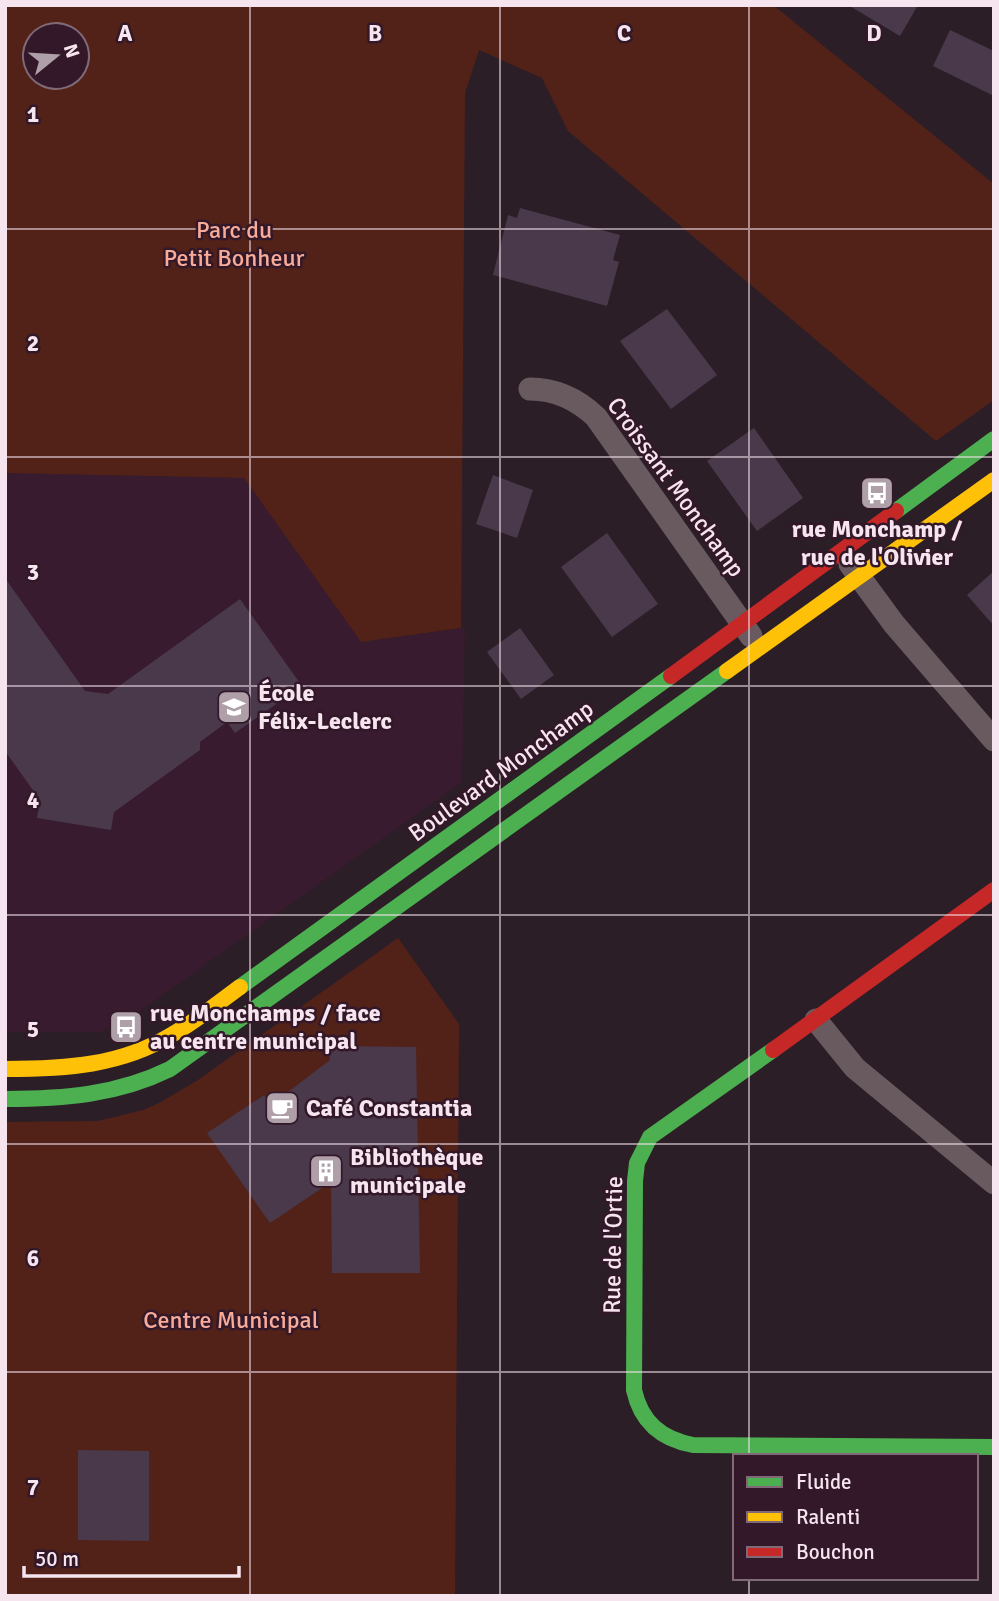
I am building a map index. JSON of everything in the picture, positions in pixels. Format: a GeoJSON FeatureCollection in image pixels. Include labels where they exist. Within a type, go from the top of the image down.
{"type":"FeatureCollection","features":[{"type":"Feature","properties":{"kind":"street","name":"Croissant Monchamp"},"geometry":{"type":"LineString","coordinates":[[530,389],[558,393],[584,406],[596,417],[759,648]]}},
{"type":"Feature","properties":{"kind":"street","name":"Boulevard Monchamp"},"geometry":{"type":"LineString","coordinates":[[5,1069],[70,1069],[96,1066],[133,1054],[174,1034],[994,439]]}},
{"type":"Feature","properties":{"kind":"street","name":"Boulevard Monchamp"},"geometry":{"type":"LineString","coordinates":[[5,1100],[100,1095],[135,1085],[170,1069],[994,480]]}},
{"type":"Feature","properties":{"kind":"street"},"geometry":{"type":"LineString","coordinates":[[841,550],[894,624],[994,740]]}},
{"type":"Feature","properties":{"kind":"street","name":"Rue de l'Ortie"},"geometry":{"type":"LineString","coordinates":[[994,890],[650,1137],[637,1163],[635,1181],[634,1390],[636,1404],[652,1429],[677,1443],[994,1447]]}},
{"type":"Feature","properties":{"kind":"street"},"geometry":{"type":"LineString","coordinates":[[816,1020],[855,1068],[994,1183]]}},
{"type":"Feature","properties":{"kind":"shaded area","name":"École Félix-Leclerc"},"geometry":{"type":"Polygon","coordinates":[[[5,473],[244,478],[361,642],[465,628],[462,782],[140,1011],[100,1032],[5,1032],[5,473]]]}},
{"type":"Feature","properties":{"kind":"green space","name":"Parc du Petit Bonheur"},"geometry":{"type":"Polygon","coordinates":[[[5,5],[773,5],[994,184],[994,400],[936,441],[568,131],[542,78],[479,50],[465,93],[461,628],[361,642],[244,478],[5,473],[5,5]]]}},
{"type":"Feature","properties":{"kind":"green space","name":"Centre Municipal"},"geometry":{"type":"Polygon","coordinates":[[[398,938],[459,1024],[455,1596],[5,1596],[5,1122],[98,1121],[143,1110],[161,1102],[198,1080],[398,938]]]}},
{"type":"Feature","properties":{"kind":"building"},"geometry":{"type":"Polygon","coordinates":[[[848,5],[918,5],[900,36],[848,5]]]}},
{"type":"Feature","properties":{"kind":"building"},"geometry":{"type":"Polygon","coordinates":[[[950,30],[994,51],[994,96],[933,66],[950,30]]]}},
{"type":"Feature","properties":{"kind":"building"},"geometry":{"type":"Polygon","coordinates":[[[520,208],[620,235],[613,260],[619,262],[607,306],[493,275],[508,215],[517,218],[520,208]]]}},
{"type":"Feature","properties":{"kind":"building"},"geometry":{"type":"Polygon","coordinates":[[[667,309],[717,375],[671,409],[620,341],[667,309]]]}},
{"type":"Feature","properties":{"kind":"building"},"geometry":{"type":"Polygon","coordinates":[[[754,428],[803,498],[757,531],[707,461],[754,428]]]}},
{"type":"Feature","properties":{"kind":"building"},"geometry":{"type":"Polygon","coordinates":[[[493,475],[533,490],[517,538],[476,524],[493,475]]]}},
{"type":"Feature","properties":{"kind":"building"},"geometry":{"type":"Polygon","coordinates":[[[607,533],[658,604],[612,637],[561,567],[607,533]]]}},
{"type":"Feature","properties":{"kind":"building"},"geometry":{"type":"Polygon","coordinates":[[[994,571],[994,626],[967,595],[994,571]]]}},
{"type":"Feature","properties":{"kind":"building"},"geometry":{"type":"Polygon","coordinates":[[[5,578],[85,691],[108,694],[240,599],[302,686],[235,733],[227,722],[200,742],[200,750],[114,812],[111,830],[37,818],[40,800],[5,751],[5,578]]]}},
{"type":"Feature","properties":{"kind":"building"},"geometry":{"type":"Polygon","coordinates":[[[520,628],[554,675],[521,699],[487,652],[520,628]]]}},
{"type":"Feature","properties":{"kind":"building","name":"Bibliothèque municipale"},"geometry":{"type":"Polygon","coordinates":[[[329,1046],[416,1047],[420,1273],[332,1273],[331,1182],[270,1223],[207,1133],[264,1095],[271,1105],[330,1060],[329,1046]]]}},
{"type":"Feature","properties":{"kind":"building"},"geometry":{"type":"Polygon","coordinates":[[[78,1450],[149,1451],[149,1541],[78,1540],[78,1450]]]}},
{"type":"Feature","properties":{"kind":"traffic: fast"},"geometry":{"type":"LineString","coordinates":[[896,511],[994,439]]}},
{"type":"Feature","properties":{"kind":"traffic: fast"},"geometry":{"type":"LineString","coordinates":[[5,1099],[89,1094],[130,1085],[170,1069],[727,671]]}},
{"type":"Feature","properties":{"kind":"traffic: fast"},"geometry":{"type":"LineString","coordinates":[[240,987],[671,676]]}},
{"type":"Feature","properties":{"kind":"traffic: fast"},"geometry":{"type":"LineString","coordinates":[[773,1050],[650,1137],[637,1163],[634,1390],[647,1420],[671,1438],[693,1445],[994,1447]]}},
{"type":"Feature","properties":{"kind":"traffic: slow"},"geometry":{"type":"LineString","coordinates":[[727,671],[994,480]]}},
{"type":"Feature","properties":{"kind":"traffic: slow"},"geometry":{"type":"LineString","coordinates":[[5,1069],[92,1064],[133,1053],[182,1029],[240,987]]}},
{"type":"Feature","properties":{"kind":"traffic: jam"},"geometry":{"type":"LineString","coordinates":[[671,676],[896,511]]}},
{"type":"Feature","properties":{"kind":"traffic: jam"},"geometry":{"type":"LineString","coordinates":[[773,1050],[994,890]]}},
{"type":"Feature","properties":{"kind":"place","name":"rue Monchamp / rue de l'Olivier"},"geometry":{"type":"Point","coordinates":[877,493]}},
{"type":"Feature","properties":{"kind":"place","name":"École Félix-Leclerc"},"geometry":{"type":"Point","coordinates":[234,707]}},
{"type":"Feature","properties":{"kind":"place","name":"rue Monchamps / face au centre municipal"},"geometry":{"type":"Point","coordinates":[126,1027]}},
{"type":"Feature","properties":{"kind":"place","name":"Café Constantia"},"geometry":{"type":"Point","coordinates":[282,1108]}},
{"type":"Feature","properties":{"kind":"place","name":"Bibliothèque municipale"},"geometry":{"type":"Point","coordinates":[326,1171]}}]}
